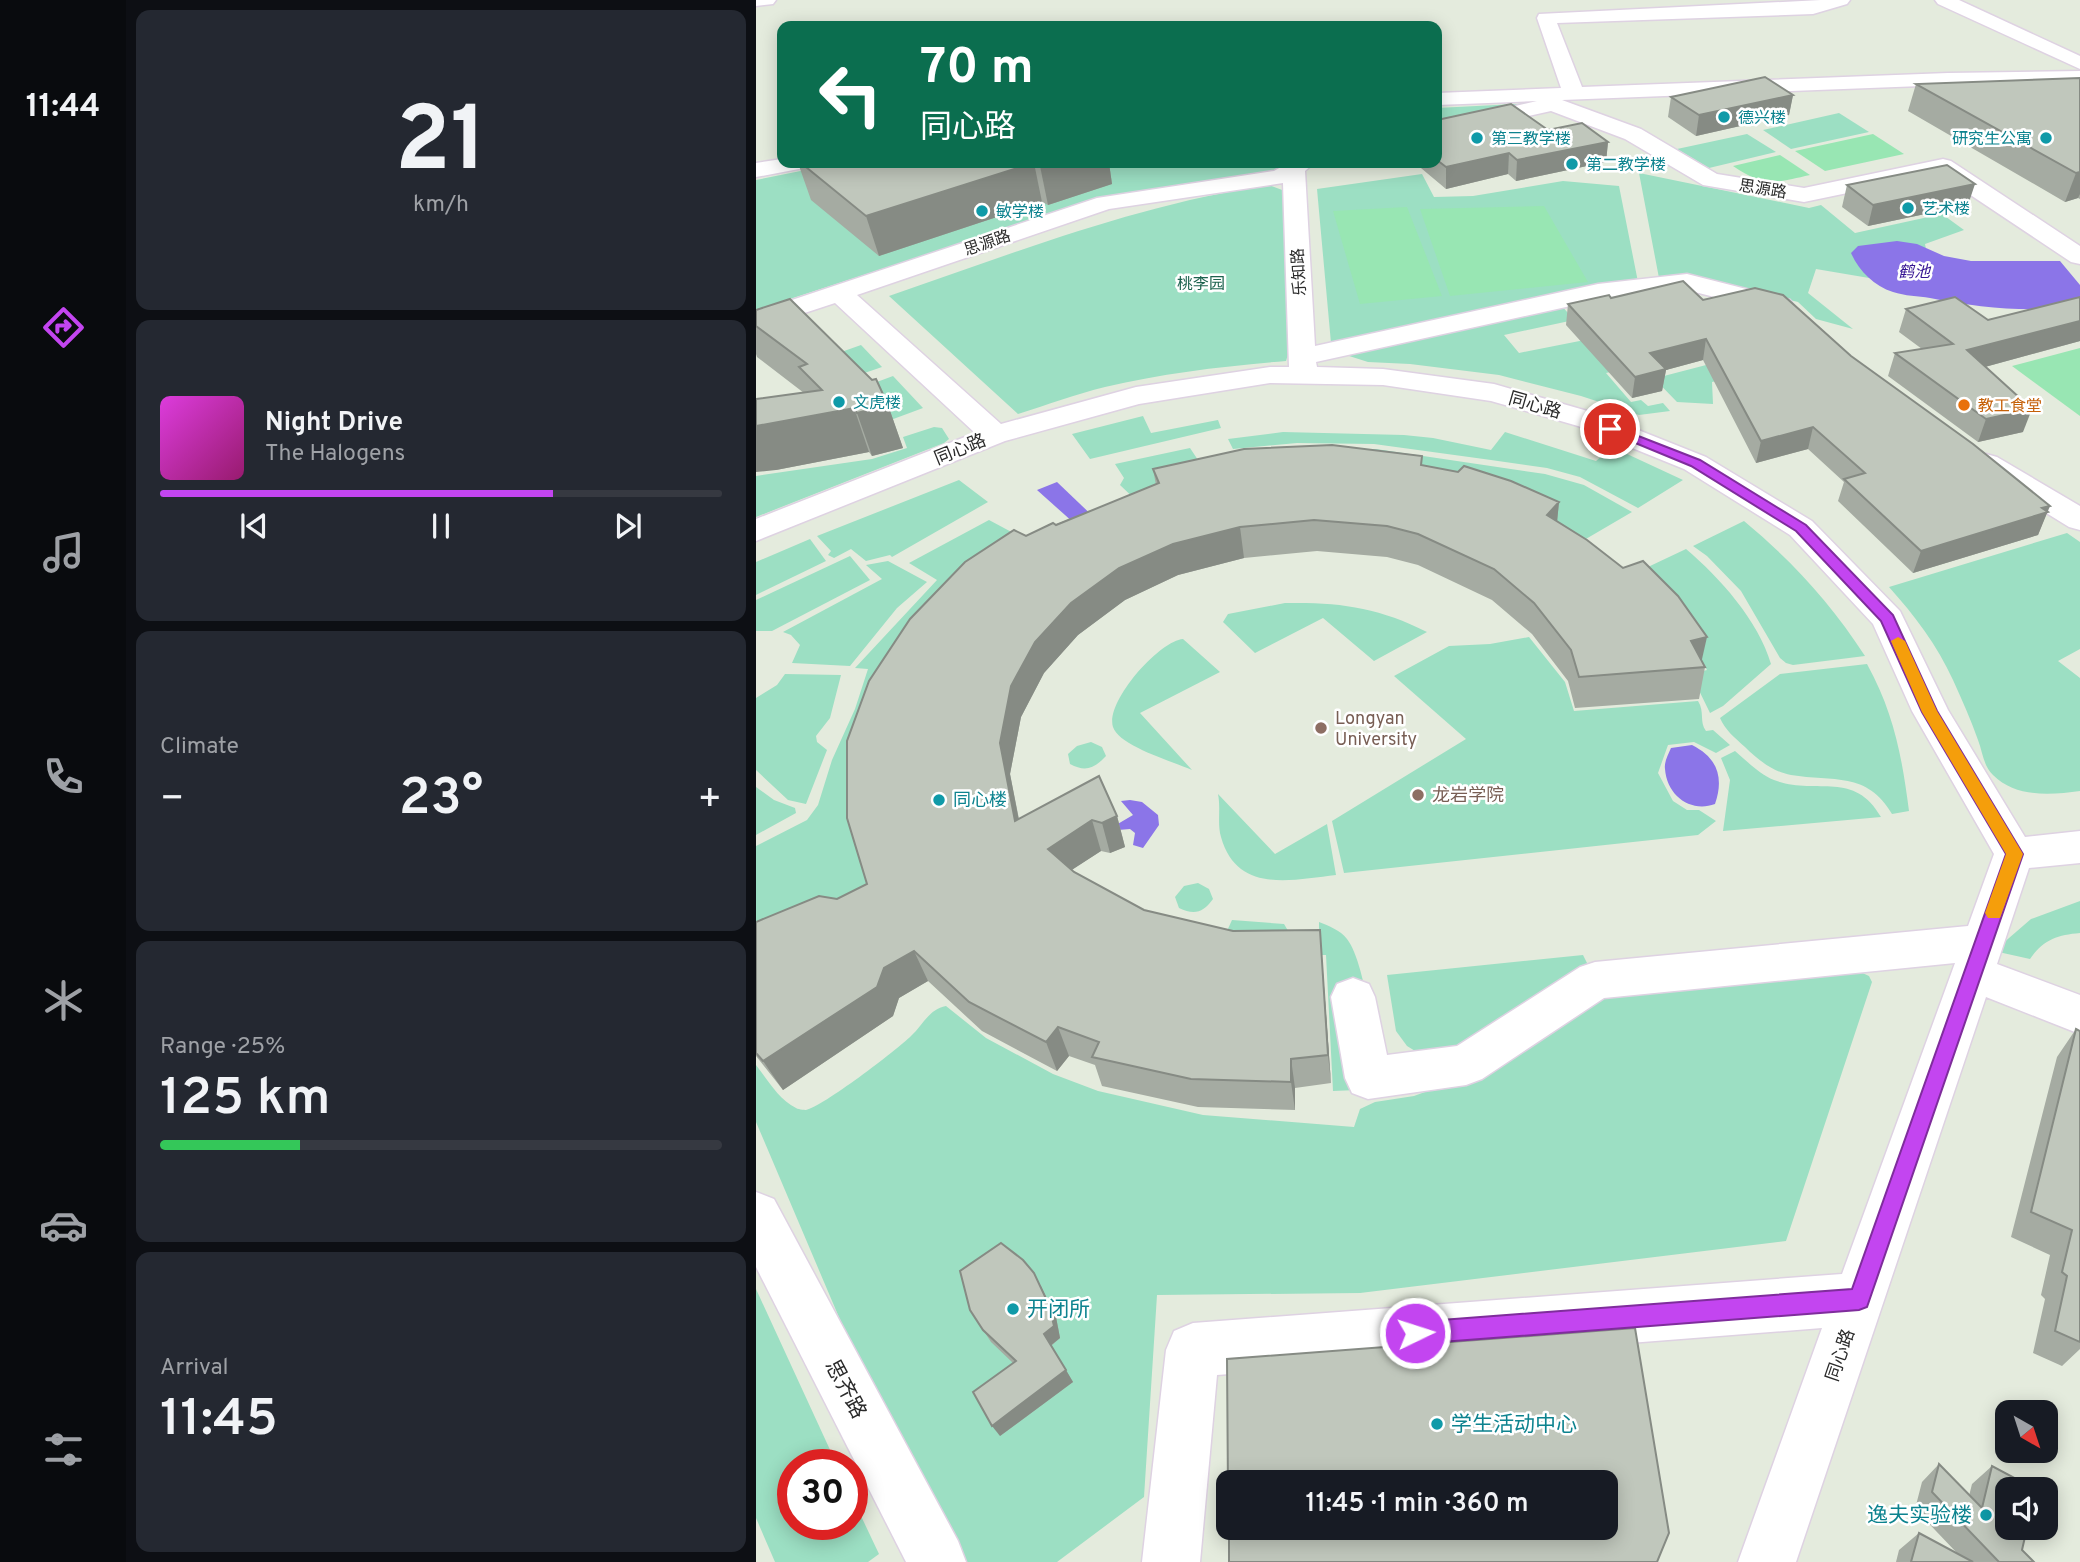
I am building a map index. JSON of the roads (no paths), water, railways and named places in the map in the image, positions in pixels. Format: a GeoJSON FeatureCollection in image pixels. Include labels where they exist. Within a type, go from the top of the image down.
{"type":"FeatureCollection","features":[{"type":"Feature","properties":{"kind":"street"},"geometry":{"type":"LineString","coordinates":[[756,1],[767,0]]}},
{"type":"Feature","properties":{"kind":"street"},"geometry":{"type":"LineString","coordinates":[[1574,94],[1546,18],[1813,8],[1841,0]]}},
{"type":"Feature","properties":{"kind":"street"},"geometry":{"type":"LineString","coordinates":[[1944,0],[2080,64]]}},
{"type":"Feature","properties":{"kind":"street"},"geometry":{"type":"LineString","coordinates":[[1442,99],[2080,77]]}},
{"type":"Feature","properties":{"kind":"street","name":"思源路"},"geometry":{"type":"LineString","coordinates":[[1442,129],[1553,104],[1633,134],[1711,180],[1804,195],[1942,166],[2080,257]]}},
{"type":"Feature","properties":{"kind":"street"},"geometry":{"type":"LineString","coordinates":[[756,170],[777,166]]}},
{"type":"Feature","properties":{"kind":"street","name":"思源路"},"geometry":{"type":"LineString","coordinates":[[756,321],[1105,203],[1280,177],[1295,168]]}},
{"type":"Feature","properties":{"kind":"street","name":"乐知路"},"geometry":{"type":"LineString","coordinates":[[1298,168],[1303,366]]}},
{"type":"Feature","properties":{"kind":"street"},"geometry":{"type":"LineString","coordinates":[[1303,366],[1598,292],[1687,282],[1789,308],[1799,317]]}},
{"type":"Feature","properties":{"kind":"street"},"geometry":{"type":"LineString","coordinates":[[839,293],[995,435]]}},
{"type":"Feature","properties":{"kind":"street","name":"同心路"},"geometry":{"type":"LineString","coordinates":[[756,531],[995,435],[1136,396],[1303,366],[1494,393],[1588,420],[1695,463],[1801,528],[1888,619],[1930,712],[2014,854],[1767,1562]]}},
{"type":"Feature","properties":{"kind":"street"},"geometry":{"type":"LineString","coordinates":[[1963,449],[2080,520]]}},
{"type":"Feature","properties":{"kind":"street"},"geometry":{"type":"LineString","coordinates":[[2014,854],[2080,847]]}},
{"type":"Feature","properties":{"kind":"street"},"geometry":{"type":"LineString","coordinates":[[1353,997],[1368,1078],[1466,1065],[1595,979],[1979,958],[2080,1015]]}},
{"type":"Feature","properties":{"kind":"street","name":"思齐路"},"geometry":{"type":"LineString","coordinates":[[756,1216],[937,1562]]}},
{"type":"Feature","properties":{"kind":"street"},"geometry":{"type":"LineString","coordinates":[[1171,1562],[1193,1350],[1859,1299]]}},
{"type":"Feature","properties":{"kind":"water","name":"鹤池"},"geometry":{"type":"Polygon","coordinates":[[[1897,241],[1917,244],[1944,256],[1971,261],[2060,261],[2080,285],[2080,306],[2005,308],[1893,292],[1868,277],[1851,253],[1858,246],[1897,241]]]}},
{"type":"Feature","properties":{"kind":"water"},"geometry":{"type":"Polygon","coordinates":[[[1057,482],[1101,524],[1084,532],[1037,490],[1057,482]]]}},
{"type":"Feature","properties":{"kind":"water"},"geometry":{"type":"Polygon","coordinates":[[[1692,745],[1708,756],[1717,770],[1719,786],[1715,804],[1689,804],[1670,787],[1665,764],[1671,748],[1692,745]]]}},
{"type":"Feature","properties":{"kind":"water"},"geometry":{"type":"Polygon","coordinates":[[[1121,801],[1142,802],[1158,815],[1159,825],[1143,848],[1133,845],[1135,833],[1130,829],[1118,830],[1116,825],[1133,815],[1121,801]]]}},
{"type":"Feature","properties":{"kind":"place","name":"德兴楼"},"geometry":{"type":"Point","coordinates":[1724,117]}},
{"type":"Feature","properties":{"kind":"place","name":"第三教学楼"},"geometry":{"type":"Point","coordinates":[1477,138]}},
{"type":"Feature","properties":{"kind":"place","name":"研究生公寓"},"geometry":{"type":"Point","coordinates":[2046,138]}},
{"type":"Feature","properties":{"kind":"place","name":"第二教学楼"},"geometry":{"type":"Point","coordinates":[1572,164]}},
{"type":"Feature","properties":{"kind":"place","name":"艺术楼"},"geometry":{"type":"Point","coordinates":[1908,208]}},
{"type":"Feature","properties":{"kind":"place","name":"敏学楼"},"geometry":{"type":"Point","coordinates":[982,211]}},
{"type":"Feature","properties":{"kind":"place","name":"文虎楼"},"geometry":{"type":"Point","coordinates":[839,402]}},
{"type":"Feature","properties":{"kind":"place","name":"教工食堂"},"geometry":{"type":"Point","coordinates":[1964,405]}},
{"type":"Feature","properties":{"kind":"place","name":"Longyan University"},"geometry":{"type":"Point","coordinates":[1321,728]}},
{"type":"Feature","properties":{"kind":"place","name":"龙岩学院"},"geometry":{"type":"Point","coordinates":[1418,795]}},
{"type":"Feature","properties":{"kind":"place","name":"同心楼"},"geometry":{"type":"Point","coordinates":[939,800]}},
{"type":"Feature","properties":{"kind":"place","name":"开闭所"},"geometry":{"type":"Point","coordinates":[1013,1309]}},
{"type":"Feature","properties":{"kind":"place","name":"学生活动中心"},"geometry":{"type":"Point","coordinates":[1437,1424]}},
{"type":"Feature","properties":{"kind":"place","name":"逸夫实验楼"},"geometry":{"type":"Point","coordinates":[1986,1515]}},
{"type":"Feature","properties":{"kind":"park label","name":"桃李园"},"geometry":{"type":"Point","coordinates":[1201,283]}}]}
